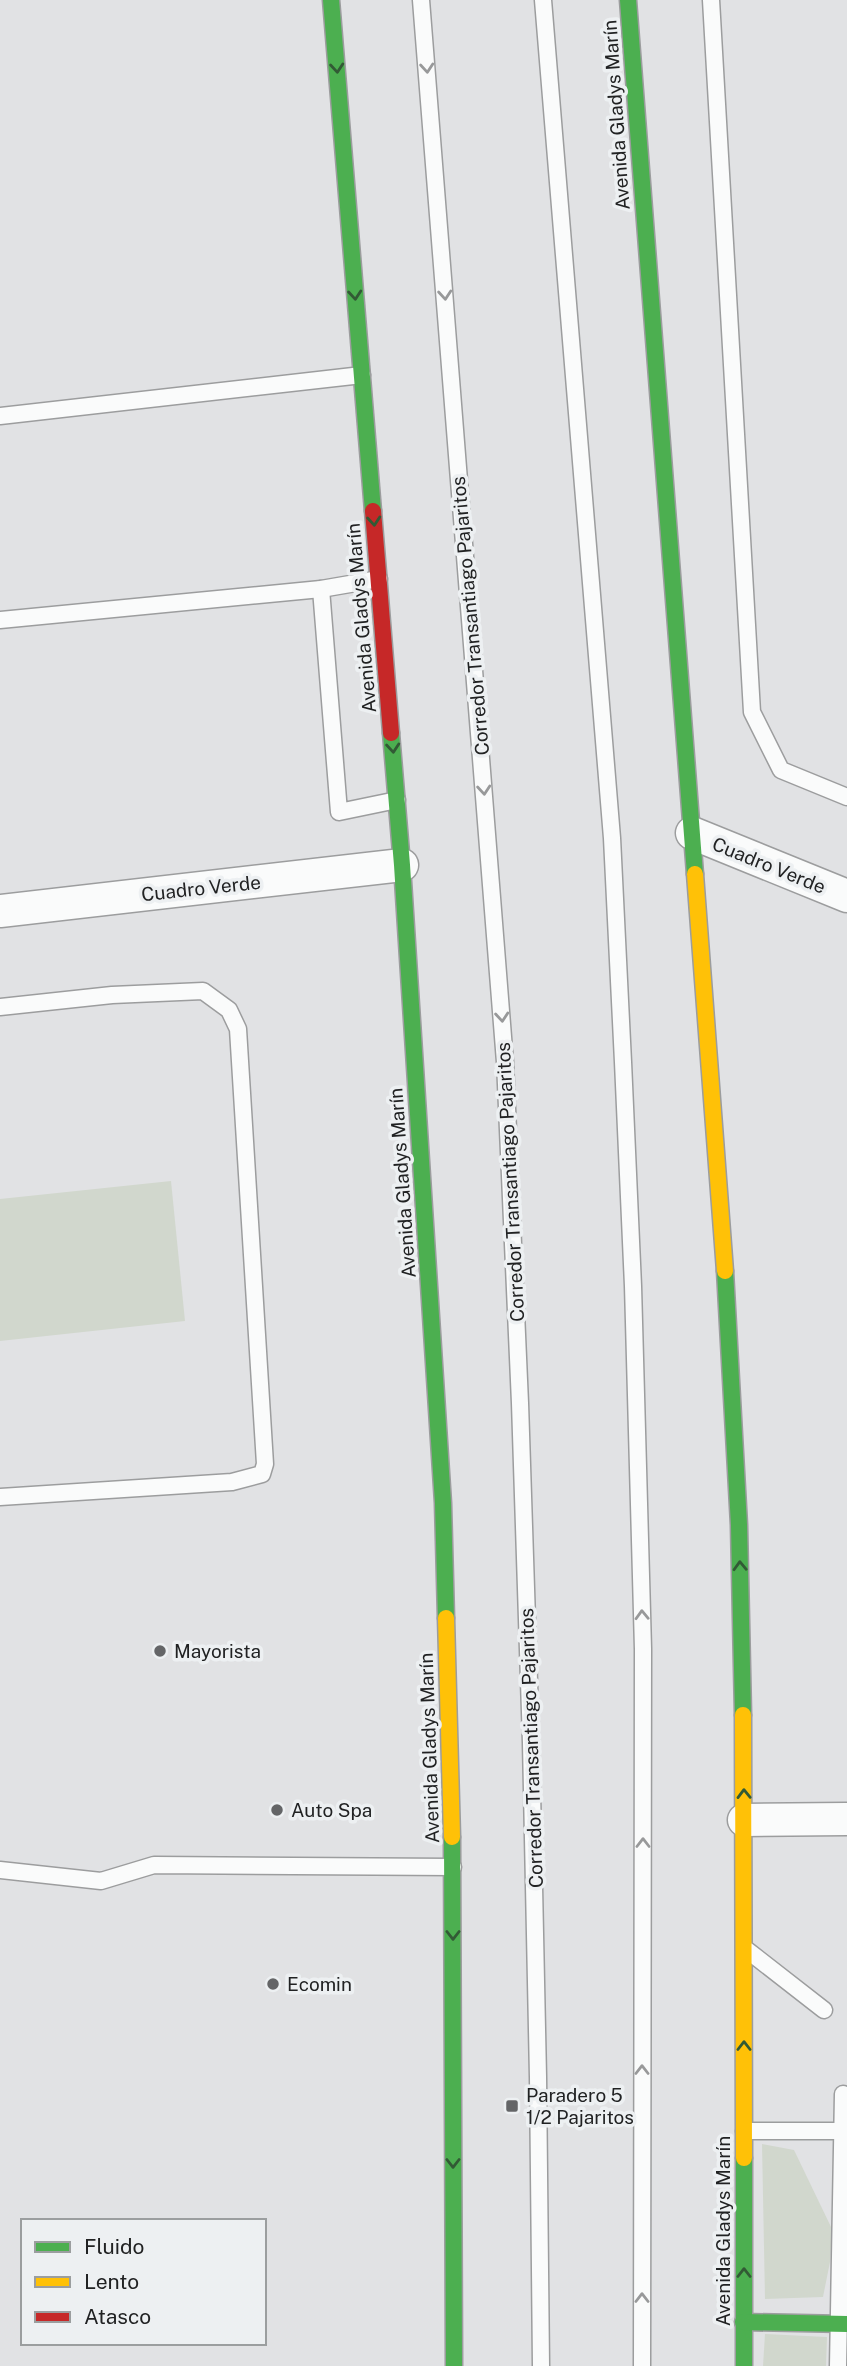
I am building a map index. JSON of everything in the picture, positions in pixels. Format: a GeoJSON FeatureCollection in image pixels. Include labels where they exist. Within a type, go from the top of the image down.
{"type":"FeatureCollection","features":[{"type":"Feature","properties":{"kind":"main road","name":"Avenida Gladys Marín"},"geometry":{"type":"LineString","coordinates":[[331,0],[402,865],[443,1503],[453,1867],[457,2362]]}},
{"type":"Feature","properties":{"kind":"main road","name":"Avenida Gladys Marín"},"geometry":{"type":"LineString","coordinates":[[628,0],[732,1396],[740,1564],[744,1820],[744,2366]]}},
{"type":"Feature","properties":{"kind":"main road"},"geometry":{"type":"LineString","coordinates":[[743,2322],[843,2324]]}},
{"type":"Feature","properties":{"kind":"street","name":"Cuadro Verde"},"geometry":{"type":"LineString","coordinates":[[692,833],[847,896]]}},
{"type":"Feature","properties":{"kind":"street","name":"Cuadro Verde"},"geometry":{"type":"LineString","coordinates":[[0,911],[402,865]]}},
{"type":"Feature","properties":{"kind":"street"},"geometry":{"type":"LineString","coordinates":[[744,1820],[847,1819]]}},
{"type":"Feature","properties":{"kind":"lane","name":"Corredor Transantiago Pajaritos"},"geometry":{"type":"LineString","coordinates":[[421,0],[506,1076],[531,1730],[541,2366]]}},
{"type":"Feature","properties":{"kind":"lane"},"geometry":{"type":"LineString","coordinates":[[543,0],[612,838],[625,1090],[643,1649],[642,2366]]}},
{"type":"Feature","properties":{"kind":"lane"},"geometry":{"type":"LineString","coordinates":[[711,0],[752,712],[781,771],[847,797]]}},
{"type":"Feature","properties":{"kind":"lane"},"geometry":{"type":"LineString","coordinates":[[0,416],[362,375]]}},
{"type":"Feature","properties":{"kind":"lane"},"geometry":{"type":"LineString","coordinates":[[0,620],[321,589],[379,579]]}},
{"type":"Feature","properties":{"kind":"lane"},"geometry":{"type":"LineString","coordinates":[[321,589],[339,812],[397,800]]}},
{"type":"Feature","properties":{"kind":"lane"},"geometry":{"type":"LineString","coordinates":[[0,1007],[113,995],[203,991],[229,1010],[234,1017],[238,1030],[265,1464],[262,1474],[232,1482],[0,1497]]}},
{"type":"Feature","properties":{"kind":"lane"},"geometry":{"type":"LineString","coordinates":[[0,1870],[101,1881],[154,1865],[453,1867]]}},
{"type":"Feature","properties":{"kind":"lane"},"geometry":{"type":"LineString","coordinates":[[745,1949],[824,2010]]}},
{"type":"Feature","properties":{"kind":"lane"},"geometry":{"type":"LineString","coordinates":[[838,2366],[843,2324],[843,2094]]}},
{"type":"Feature","properties":{"kind":"lane"},"geometry":{"type":"LineString","coordinates":[[744,2131],[842,2131]]}},
{"type":"Feature","properties":{"kind":"shaded area"},"geometry":{"type":"Polygon","coordinates":[[[171,1181],[185,1321],[0,1341],[0,1199],[171,1181]]]}},
{"type":"Feature","properties":{"kind":"shaded area"},"geometry":{"type":"Polygon","coordinates":[[[762,2144],[794,2150],[832,2229],[830,2262],[823,2297],[765,2299],[762,2144]]]}},
{"type":"Feature","properties":{"kind":"shaded area"},"geometry":{"type":"Polygon","coordinates":[[[765,2334],[827,2337],[826,2366],[763,2366],[765,2334]]]}},
{"type":"Feature","properties":{"kind":"traffic: fast"},"geometry":{"type":"LineString","coordinates":[[331,0],[373,511]]}},
{"type":"Feature","properties":{"kind":"traffic: fast"},"geometry":{"type":"LineString","coordinates":[[628,0],[695,874]]}},
{"type":"Feature","properties":{"kind":"traffic: fast"},"geometry":{"type":"LineString","coordinates":[[391,733],[443,1503],[446,1618]]}},
{"type":"Feature","properties":{"kind":"traffic: fast"},"geometry":{"type":"LineString","coordinates":[[725,1271],[739,1525],[743,1715]]}},
{"type":"Feature","properties":{"kind":"traffic: fast"},"geometry":{"type":"LineString","coordinates":[[452,1837],[454,2366]]}},
{"type":"Feature","properties":{"kind":"traffic: fast"},"geometry":{"type":"LineString","coordinates":[[744,2158],[744,2366]]}},
{"type":"Feature","properties":{"kind":"traffic: fast"},"geometry":{"type":"LineString","coordinates":[[743,2322],[847,2324]]}},
{"type":"Feature","properties":{"kind":"traffic: slow"},"geometry":{"type":"LineString","coordinates":[[695,874],[725,1271]]}},
{"type":"Feature","properties":{"kind":"traffic: slow"},"geometry":{"type":"LineString","coordinates":[[446,1618],[452,1837]]}},
{"type":"Feature","properties":{"kind":"traffic: slow"},"geometry":{"type":"LineString","coordinates":[[743,1715],[744,2158]]}},
{"type":"Feature","properties":{"kind":"traffic: jam"},"geometry":{"type":"LineString","coordinates":[[373,511],[391,733]]}},
{"type":"Feature","properties":{"kind":"place","name":"Mayorista"},"geometry":{"type":"Point","coordinates":[160,1651]}},
{"type":"Feature","properties":{"kind":"place","name":"Auto Spa"},"geometry":{"type":"Point","coordinates":[277,1810]}},
{"type":"Feature","properties":{"kind":"place","name":"Ecomin"},"geometry":{"type":"Point","coordinates":[273,1984]}},
{"type":"Feature","properties":{"kind":"place","name":"Paradero 5 1/2 Pajaritos"},"geometry":{"type":"Point","coordinates":[512,2106]}}]}
